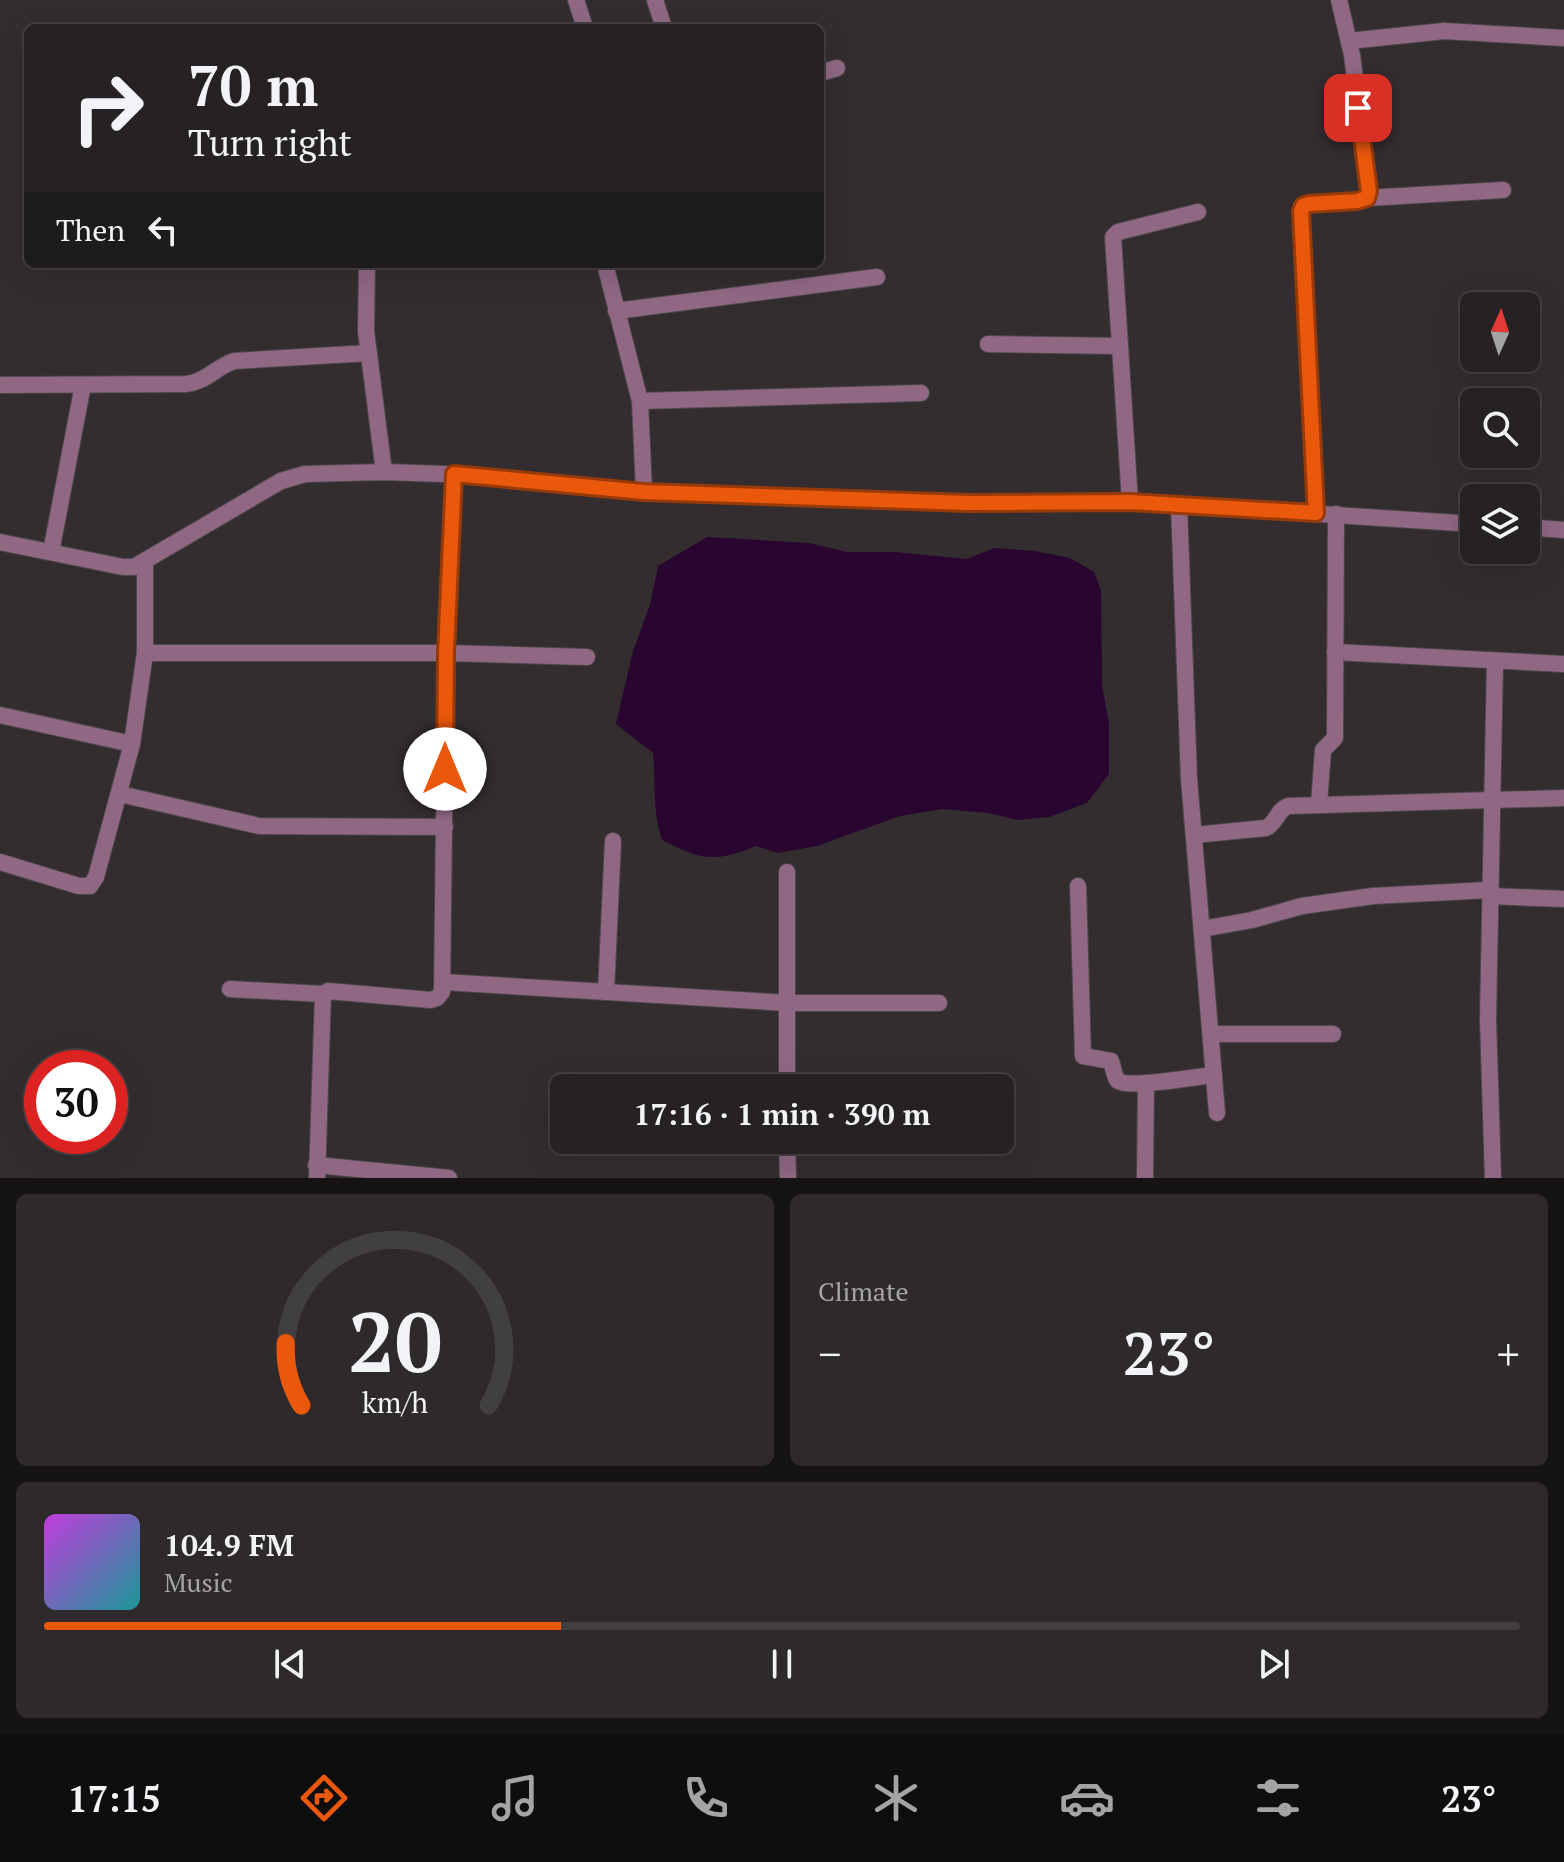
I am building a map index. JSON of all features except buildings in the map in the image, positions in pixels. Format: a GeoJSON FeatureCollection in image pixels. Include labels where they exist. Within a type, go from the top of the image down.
{"type":"FeatureCollection","features":[{"type":"Feature","properties":{"kind":"street"},"geometry":{"type":"LineString","coordinates":[[576,0],[584,24]]}},
{"type":"Feature","properties":{"kind":"street"},"geometry":{"type":"LineString","coordinates":[[655,0],[663,24]]}},
{"type":"Feature","properties":{"kind":"street"},"geometry":{"type":"LineString","coordinates":[[1339,0],[1349,41],[1369,191],[1367,198]]}},
{"type":"Feature","properties":{"kind":"street"},"geometry":{"type":"LineString","coordinates":[[1349,41],[1444,31],[1564,38]]}},
{"type":"Feature","properties":{"kind":"street"},"geometry":{"type":"LineString","coordinates":[[824,72],[837,68]]}},
{"type":"Feature","properties":{"kind":"street"},"geometry":{"type":"LineString","coordinates":[[1316,513],[1303,206],[1367,198],[1503,190]]}},
{"type":"Feature","properties":{"kind":"street"},"geometry":{"type":"LineString","coordinates":[[1130,502],[1113,237],[1118,232],[1198,212]]}},
{"type":"Feature","properties":{"kind":"street"},"geometry":{"type":"LineString","coordinates":[[367,268],[366,331],[384,472]]}},
{"type":"Feature","properties":{"kind":"street"},"geometry":{"type":"LineString","coordinates":[[606,268],[640,401],[644,492]]}},
{"type":"Feature","properties":{"kind":"street"},"geometry":{"type":"LineString","coordinates":[[616,311],[877,277]]}},
{"type":"Feature","properties":{"kind":"street"},"geometry":{"type":"LineString","coordinates":[[988,344],[1120,346]]}},
{"type":"Feature","properties":{"kind":"street"},"geometry":{"type":"LineString","coordinates":[[0,385],[197,383],[234,361],[369,353]]}},
{"type":"Feature","properties":{"kind":"street"},"geometry":{"type":"LineString","coordinates":[[51,552],[83,385]]}},
{"type":"Feature","properties":{"kind":"street"},"geometry":{"type":"LineString","coordinates":[[640,401],[921,393]]}},
{"type":"Feature","properties":{"kind":"street"},"geometry":{"type":"LineString","coordinates":[[0,542],[134,567],[293,476],[384,472],[454,474],[644,492],[968,503],[1130,502],[1460,523]]}},
{"type":"Feature","properties":{"kind":"street"},"geometry":{"type":"LineString","coordinates":[[230,989],[323,994],[328,991],[431,1000],[442,992],[446,653],[454,474]]}},
{"type":"Feature","properties":{"kind":"street"},"geometry":{"type":"LineString","coordinates":[[1179,505],[1189,779],[1217,1113]]}},
{"type":"Feature","properties":{"kind":"street"},"geometry":{"type":"LineString","coordinates":[[1319,804],[1323,750],[1335,738],[1336,514]]}},
{"type":"Feature","properties":{"kind":"street"},"geometry":{"type":"LineString","coordinates":[[1540,528],[1564,530]]}},
{"type":"Feature","properties":{"kind":"street"},"geometry":{"type":"LineString","coordinates":[[0,862],[79,886],[90,886],[96,877],[132,744],[145,653],[145,561]]}},
{"type":"Feature","properties":{"kind":"street"},"geometry":{"type":"LineString","coordinates":[[1335,652],[1564,664]]}},
{"type":"Feature","properties":{"kind":"street"},"geometry":{"type":"LineString","coordinates":[[145,653],[446,653],[587,657]]}},
{"type":"Feature","properties":{"kind":"street"},"geometry":{"type":"LineString","coordinates":[[1493,1178],[1488,1089],[1495,661]]}},
{"type":"Feature","properties":{"kind":"street"},"geometry":{"type":"LineString","coordinates":[[0,715],[132,744]]}},
{"type":"Feature","properties":{"kind":"street"},"geometry":{"type":"LineString","coordinates":[[120,794],[259,826],[445,827]]}},
{"type":"Feature","properties":{"kind":"street"},"geometry":{"type":"LineString","coordinates":[[1194,835],[1266,828],[1282,808],[1319,804],[1564,798]]}},
{"type":"Feature","properties":{"kind":"street"},"geometry":{"type":"LineString","coordinates":[[606,992],[613,841]]}},
{"type":"Feature","properties":{"kind":"street"},"geometry":{"type":"LineString","coordinates":[[787,872],[787,1074]]}},
{"type":"Feature","properties":{"kind":"street"},"geometry":{"type":"LineString","coordinates":[[1078,886],[1081,1052],[1086,1058],[1111,1061],[1118,1081],[1146,1083],[1214,1075]]}},
{"type":"Feature","properties":{"kind":"street"},"geometry":{"type":"LineString","coordinates":[[1202,929],[1252,920],[1302,906],[1373,896],[1490,893],[1564,899]]}},
{"type":"Feature","properties":{"kind":"street"},"geometry":{"type":"LineString","coordinates":[[443,982],[788,1003],[939,1003]]}},
{"type":"Feature","properties":{"kind":"street"},"geometry":{"type":"LineString","coordinates":[[323,994],[317,1171],[449,1178]]}},
{"type":"Feature","properties":{"kind":"street"},"geometry":{"type":"LineString","coordinates":[[1211,1034],[1333,1034]]}},
{"type":"Feature","properties":{"kind":"street"},"geometry":{"type":"LineString","coordinates":[[1145,1177],[1146,1083]]}},
{"type":"Feature","properties":{"kind":"street"},"geometry":{"type":"LineString","coordinates":[[787,1154],[788,1178]]}},
{"type":"Feature","properties":{"kind":"shaded area"},"geometry":{"type":"Polygon","coordinates":[[[707,537],[809,543],[847,552],[894,552],[967,559],[994,548],[1035,551],[1070,558],[1094,572],[1101,590],[1102,684],[1109,724],[1109,774],[1087,803],[1049,817],[1018,820],[988,813],[942,809],[900,816],[817,846],[778,853],[756,846],[718,857],[687,852],[662,840],[656,807],[653,753],[616,724],[658,566],[707,537]]]}},
{"type":"Feature","properties":{"kind":"route"},"geometry":{"type":"LineString","coordinates":[[445,769],[446,653],[454,474],[644,492],[968,503],[1130,502],[1316,513],[1301,211],[1308,204],[1367,198],[1369,191],[1358,108]]}}]}
